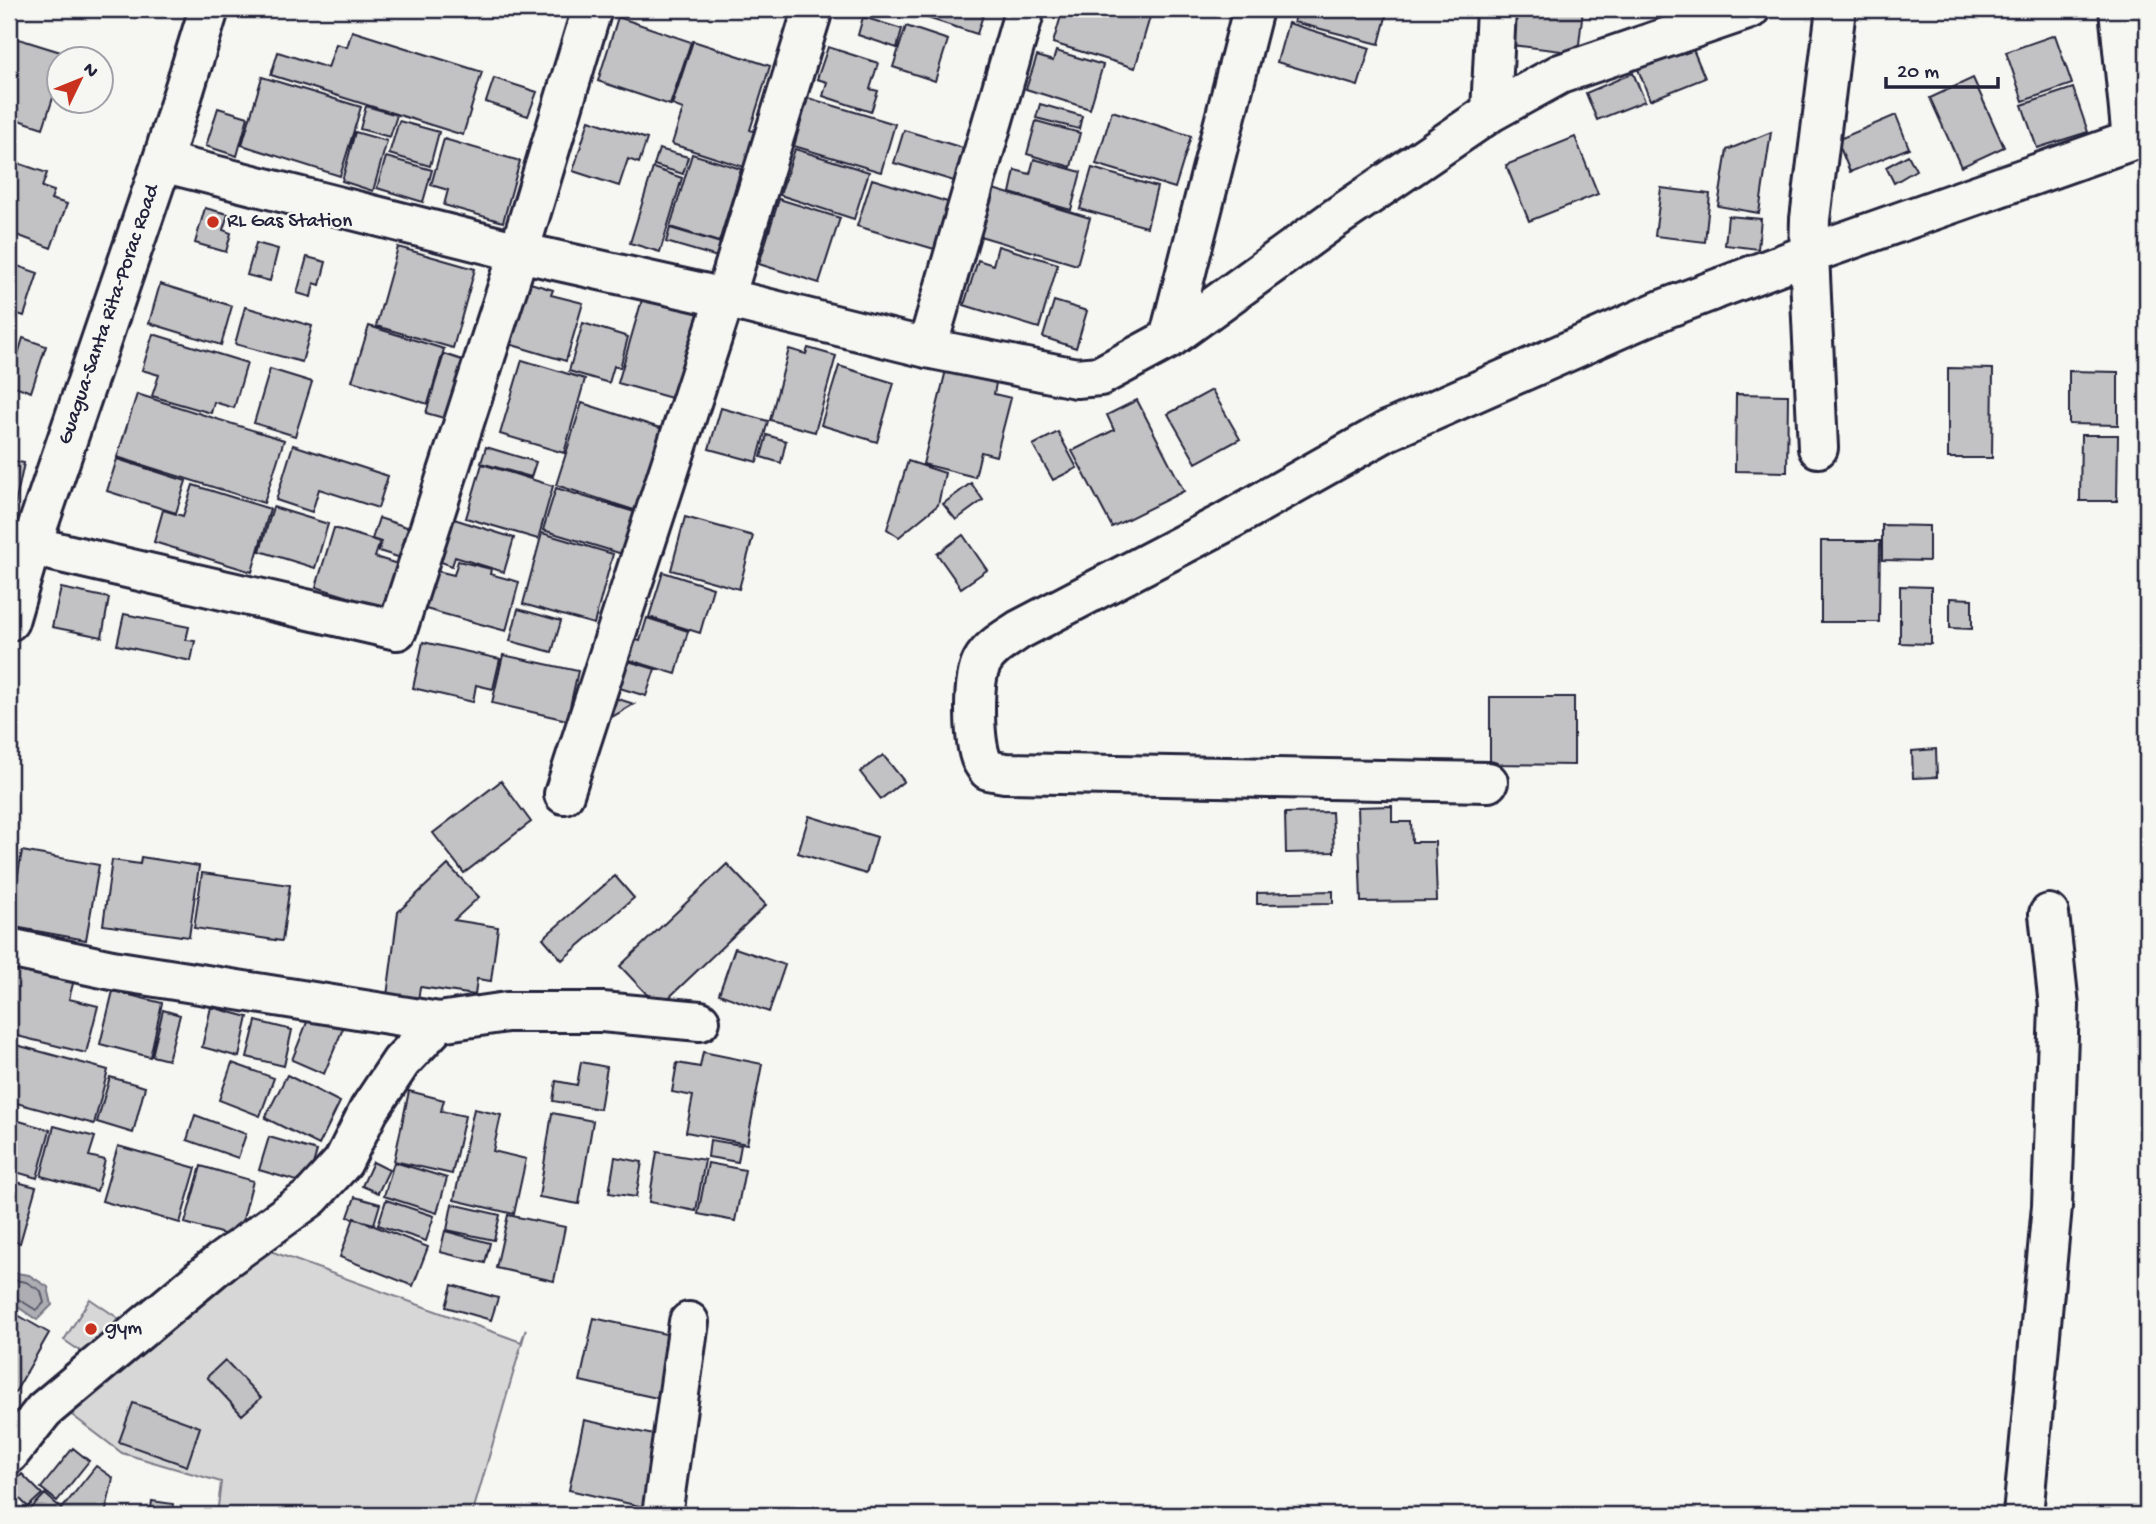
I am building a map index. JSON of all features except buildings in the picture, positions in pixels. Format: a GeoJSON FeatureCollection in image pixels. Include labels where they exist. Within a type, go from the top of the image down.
{"type":"FeatureCollection","features":[{"type":"Feature","properties":{"kind":"street","name":"Guagua-Santa Rita-Porac Road"},"geometry":{"type":"LineString","coordinates":[[9,621],[162,162],[209,9]]}},
{"type":"Feature","properties":{"kind":"street"},"geometry":{"type":"LineString","coordinates":[[32,546],[397,630],[519,252],[593,9]]}},
{"type":"Feature","properties":{"kind":"street"},"geometry":{"type":"LineString","coordinates":[[564,794],[725,298],[813,9]]}},
{"type":"Feature","properties":{"kind":"street"},"geometry":{"type":"LineString","coordinates":[[928,348],[1024,9]]}},
{"type":"Feature","properties":{"kind":"street"},"geometry":{"type":"LineString","coordinates":[[1169,340],[1253,9]]}},
{"type":"Feature","properties":{"kind":"street"},"geometry":{"type":"LineString","coordinates":[[1491,112],[1496,9]]}},
{"type":"Feature","properties":{"kind":"street"},"geometry":{"type":"LineString","coordinates":[[162,162],[519,252],[725,298],[928,348],[1076,378],[1100,376],[1169,340],[1334,219],[1491,112],[1560,74],[1750,9]]}},
{"type":"Feature","properties":{"kind":"street"},"geometry":{"type":"LineString","coordinates":[[1818,448],[1809,254],[1810,219],[1836,9]]}},
{"type":"Feature","properties":{"kind":"street"},"geometry":{"type":"LineString","coordinates":[[1488,782],[1005,773],[988,770],[981,760],[977,741],[977,683],[981,663],[993,648],[1019,630],[1224,523],[1387,431],[1664,309],[1809,254],[2140,137],[2119,9]]}},
{"type":"Feature","properties":{"kind":"street"},"geometry":{"type":"LineString","coordinates":[[2023,1515],[2052,1206],[2059,1006],[2049,914]]}},
{"type":"Feature","properties":{"kind":"street"},"geometry":{"type":"LineString","coordinates":[[9,948],[112,970],[439,1022],[520,1012],[602,1012],[700,1021]]}},
{"type":"Feature","properties":{"kind":"street"},"geometry":{"type":"LineString","coordinates":[[9,1454],[44,1410],[221,1262],[311,1197],[343,1162],[369,1110],[401,1062],[439,1022]]}},
{"type":"Feature","properties":{"kind":"street"},"geometry":{"type":"LineString","coordinates":[[662,1515],[689,1322]]}},
{"type":"Feature","properties":{"kind":"shaded area"},"geometry":{"type":"Polygon","coordinates":[[[262,1248],[521,1342],[526,1329],[472,1515],[217,1515],[221,1482],[122,1453],[60,1406],[262,1248]]]}},
{"type":"Feature","properties":{"kind":"shaded area","name":"gym"},"geometry":{"type":"Polygon","coordinates":[[[90,1299],[118,1318],[92,1359],[64,1340],[90,1299]]]}},
{"type":"Feature","properties":{"kind":"water"},"geometry":{"type":"Polygon","coordinates":[[[9,1272],[29,1275],[48,1287],[52,1305],[37,1320],[9,1301],[9,1272]]]}},
{"type":"Feature","properties":{"kind":"place","name":"RL Gas Station"},"geometry":{"type":"Point","coordinates":[213,222]}},
{"type":"Feature","properties":{"kind":"place","name":"gym"},"geometry":{"type":"Point","coordinates":[91,1329]}}]}
